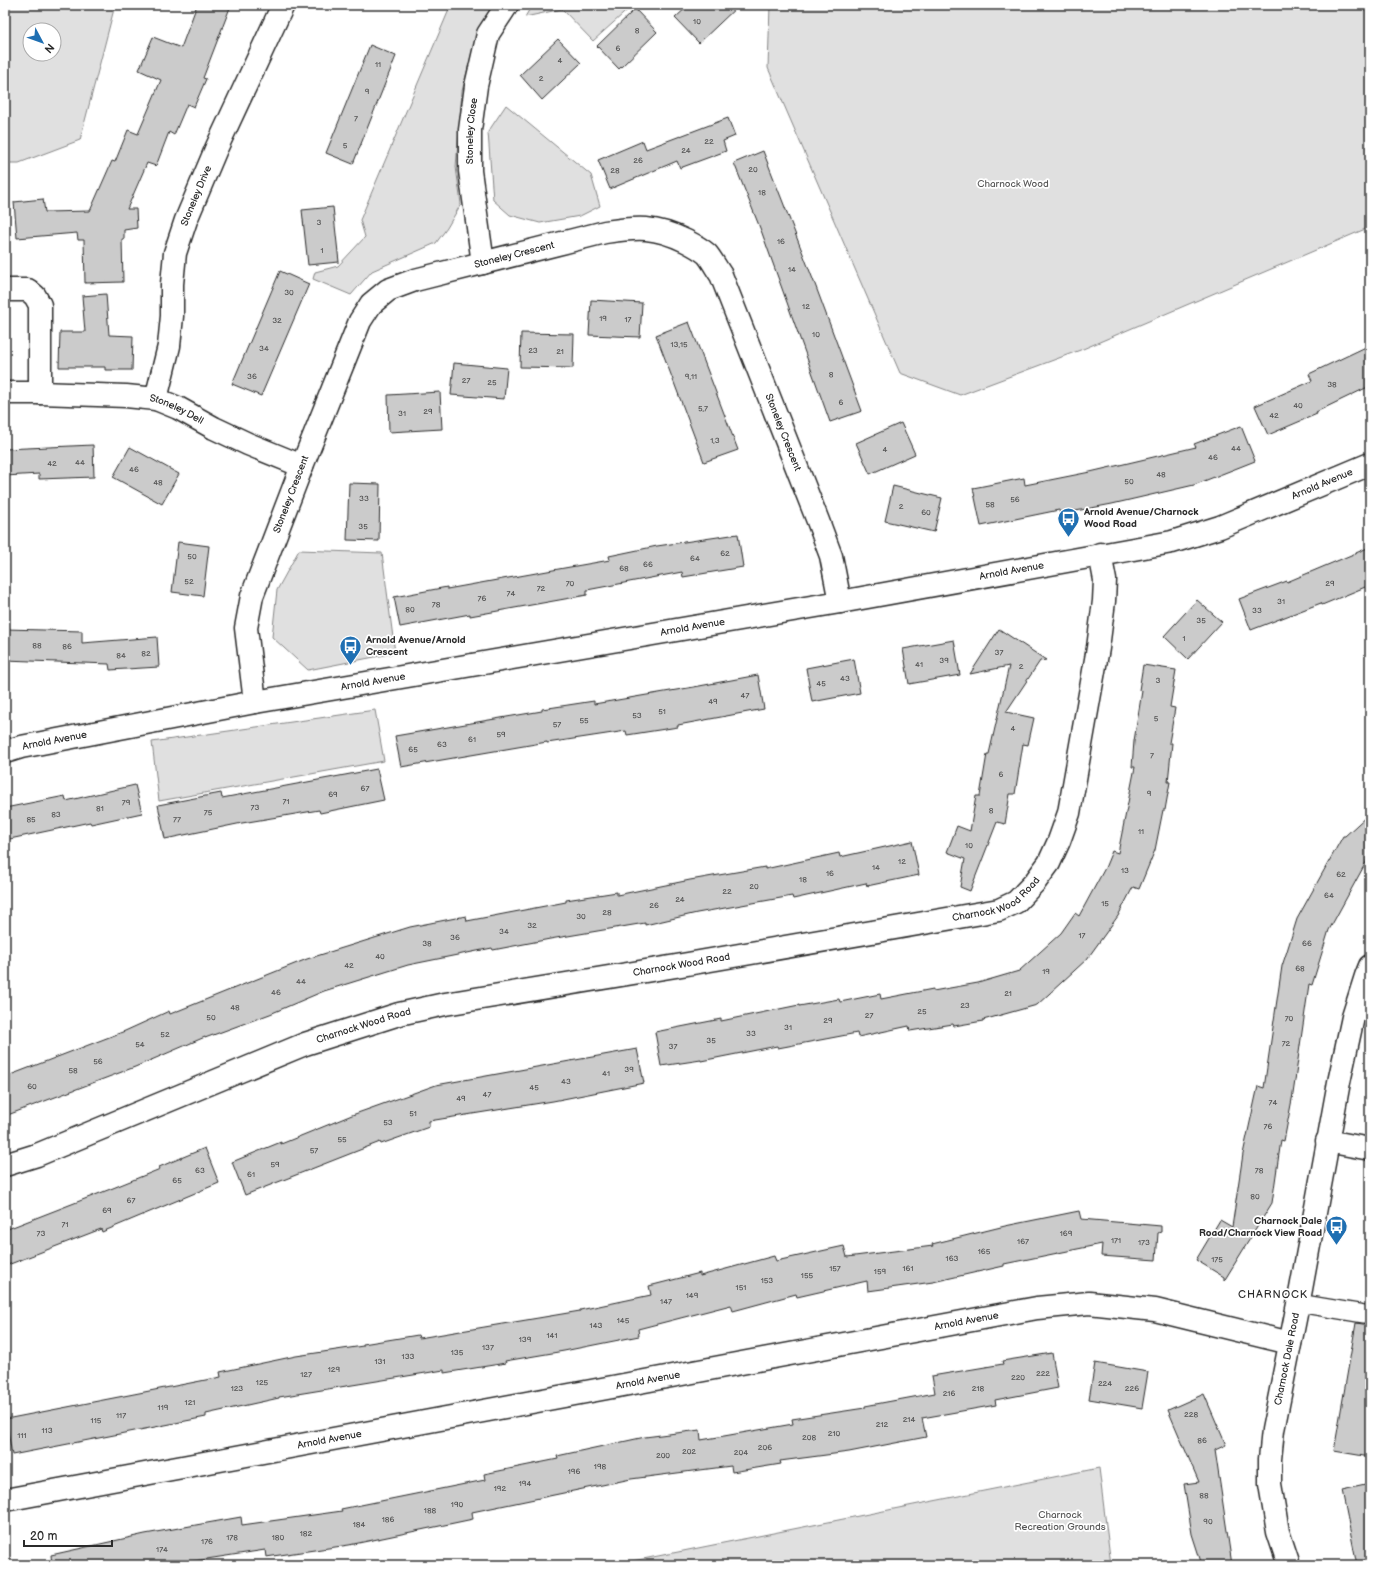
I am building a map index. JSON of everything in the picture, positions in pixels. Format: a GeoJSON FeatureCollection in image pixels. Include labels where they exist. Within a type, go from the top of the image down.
{"type":"FeatureCollection","features":[{"type":"Feature","properties":{"kind":"street","name":"Stoneley Drive"},"geometry":{"type":"LineString","coordinates":[[156,399],[169,346],[175,253],[186,220],[216,149],[283,5]]}},
{"type":"Feature","properties":{"kind":"street","name":"Stoneley Close"},"geometry":{"type":"LineString","coordinates":[[483,262],[470,171],[470,130],[476,86],[488,34],[507,5]]}},
{"type":"Feature","properties":{"kind":"street","name":"Stoneley Crescent"},"geometry":{"type":"LineString","coordinates":[[255,702],[246,628],[252,596],[360,321],[371,304],[388,290],[415,280],[605,232],[632,228],[653,229],[672,234],[690,243],[706,254],[721,274],[831,556],[840,602]]}},
{"type":"Feature","properties":{"kind":"street"},"geometry":{"type":"LineString","coordinates":[[5,290],[28,290],[35,296],[40,305],[40,393]]}},
{"type":"Feature","properties":{"kind":"street","name":"Stoneley Dell"},"geometry":{"type":"LineString","coordinates":[[5,393],[126,396],[156,399],[178,408],[214,428],[248,444],[302,466]]}},
{"type":"Feature","properties":{"kind":"street","name":"Arnold Avenue"},"geometry":{"type":"LineString","coordinates":[[5,752],[21,747],[255,702],[840,602],[1172,542],[1220,527],[1370,464]]}},
{"type":"Feature","properties":{"kind":"street","name":"Charnock Wood Road"},"geometry":{"type":"LineString","coordinates":[[5,1165],[37,1155],[305,1044],[399,1014],[445,1004],[684,965],[999,910],[1016,902],[1035,882],[1049,863],[1069,813],[1098,648],[1104,601],[1105,580],[1100,554]]}},
{"type":"Feature","properties":{"kind":"street","name":"Charnock Dale Road"},"geometry":{"type":"LineString","coordinates":[[1289,1565],[1278,1532],[1270,1484],[1270,1459],[1273,1430],[1327,1141],[1353,1017],[1370,966]]}},
{"type":"Feature","properties":{"kind":"street"},"geometry":{"type":"LineString","coordinates":[[1327,1141],[1370,1149]]}},
{"type":"Feature","properties":{"kind":"street","name":"Arnold Avenue"},"geometry":{"type":"LineString","coordinates":[[5,1500],[1037,1308],[1089,1303],[1155,1310],[1290,1343]]}},
{"type":"Feature","properties":{"kind":"lane"},"geometry":{"type":"LineString","coordinates":[[1298,1302],[1370,1315]]}},
{"type":"Feature","properties":{"kind":"green space"},"geometry":{"type":"Polygon","coordinates":[[[5,5],[117,5],[114,9],[80,140],[19,163],[5,163],[5,5]]]}},
{"type":"Feature","properties":{"kind":"green space"},"geometry":{"type":"Polygon","coordinates":[[[451,5],[492,5],[477,33],[462,91],[456,167],[461,204],[436,243],[372,271],[351,295],[313,279],[315,272],[338,266],[365,237],[360,220],[451,5]]]}},
{"type":"Feature","properties":{"kind":"green space"},"geometry":{"type":"Polygon","coordinates":[[[532,5],[633,5],[593,41],[562,9],[525,17],[532,5]]]}},
{"type":"Feature","properties":{"kind":"green space","name":"Charnock Wood"},"geometry":{"type":"Polygon","coordinates":[[[770,5],[1370,5],[1370,227],[1083,349],[960,395],[900,373],[768,68],[770,5]]]}},
{"type":"Feature","properties":{"kind":"green space"},"geometry":{"type":"Polygon","coordinates":[[[506,105],[591,175],[600,206],[580,216],[540,223],[510,215],[493,200],[488,132],[506,105]]]}},
{"type":"Feature","properties":{"kind":"green space"},"geometry":{"type":"Polygon","coordinates":[[[299,550],[382,553],[395,653],[308,670],[272,637],[277,590],[299,550]]]}},
{"type":"Feature","properties":{"kind":"green space"},"geometry":{"type":"Polygon","coordinates":[[[375,710],[384,761],[159,801],[152,742],[375,710]]]}},
{"type":"Feature","properties":{"kind":"green space","name":"Charnock Recreation Grounds"},"geometry":{"type":"Polygon","coordinates":[[[1099,1468],[1111,1565],[608,1565],[643,1559],[1099,1468]]]}},
{"type":"Feature","properties":{"kind":"building"},"geometry":{"type":"Polygon","coordinates":[[[197,5],[231,5],[203,78],[206,79],[194,107],[187,104],[174,135],[169,132],[156,166],[147,163],[127,209],[136,209],[137,228],[124,230],[124,239],[122,239],[123,282],[85,283],[84,240],[78,240],[77,233],[17,238],[14,202],[43,199],[45,212],[90,211],[112,161],[115,162],[128,130],[138,134],[161,80],[139,70],[153,37],[181,48],[197,5]]]}},
{"type":"Feature","properties":{"kind":"building"},"geometry":{"type":"Polygon","coordinates":[[[689,5],[739,5],[699,43],[675,18],[689,5]]]}},
{"type":"Feature","properties":{"kind":"building"},"geometry":{"type":"Polygon","coordinates":[[[635,9],[657,32],[619,69],[597,46],[635,9]]]}},
{"type":"Feature","properties":{"kind":"building"},"geometry":{"type":"Polygon","coordinates":[[[558,39],[581,63],[542,100],[520,75],[558,39]]]}},
{"type":"Feature","properties":{"kind":"building"},"geometry":{"type":"Polygon","coordinates":[[[370,45],[396,56],[353,164],[326,153],[370,45]]]}},
{"type":"Feature","properties":{"kind":"building"},"geometry":{"type":"Polygon","coordinates":[[[728,118],[735,136],[723,141],[726,151],[680,168],[677,161],[610,189],[598,160],[643,141],[646,149],[728,118]]]}},
{"type":"Feature","properties":{"kind":"building"},"geometry":{"type":"Polygon","coordinates":[[[763,151],[862,411],[830,422],[762,233],[734,163],[763,151]]]}},
{"type":"Feature","properties":{"kind":"building"},"geometry":{"type":"Polygon","coordinates":[[[333,207],[339,262],[308,265],[302,210],[333,207]]]}},
{"type":"Feature","properties":{"kind":"building"},"geometry":{"type":"Polygon","coordinates":[[[280,271],[309,284],[261,396],[232,384],[280,271]]]}},
{"type":"Feature","properties":{"kind":"building"},"geometry":{"type":"Polygon","coordinates":[[[106,294],[109,335],[133,336],[132,370],[105,370],[105,367],[59,367],[60,332],[85,332],[82,296],[106,294]]]}},
{"type":"Feature","properties":{"kind":"building"},"geometry":{"type":"Polygon","coordinates":[[[591,300],[642,303],[640,337],[589,335],[591,300]]]}},
{"type":"Feature","properties":{"kind":"building"},"geometry":{"type":"Polygon","coordinates":[[[689,322],[738,450],[704,462],[656,335],[689,322]]]}},
{"type":"Feature","properties":{"kind":"building"},"geometry":{"type":"Polygon","coordinates":[[[521,333],[574,334],[573,368],[520,367],[521,333]]]}},
{"type":"Feature","properties":{"kind":"building"},"geometry":{"type":"Polygon","coordinates":[[[1370,345],[1370,386],[1316,412],[1317,414],[1268,435],[1255,406],[1312,381],[1309,374],[1370,345]]]}},
{"type":"Feature","properties":{"kind":"building"},"geometry":{"type":"Polygon","coordinates":[[[454,363],[507,368],[504,399],[451,395],[454,363]]]}},
{"type":"Feature","properties":{"kind":"building"},"geometry":{"type":"Polygon","coordinates":[[[440,392],[442,429],[389,432],[388,395],[440,392]]]}},
{"type":"Feature","properties":{"kind":"building"},"geometry":{"type":"Polygon","coordinates":[[[901,423],[915,454],[870,474],[856,443],[901,423]]]}},
{"type":"Feature","properties":{"kind":"building"},"geometry":{"type":"Polygon","coordinates":[[[1241,426],[1255,461],[1194,485],[1112,504],[1060,514],[1059,510],[981,526],[973,488],[1024,478],[1025,485],[1090,472],[1196,447],[1194,444],[1241,426]]]}},
{"type":"Feature","properties":{"kind":"building"},"geometry":{"type":"Polygon","coordinates":[[[93,445],[94,477],[39,479],[39,474],[5,476],[5,449],[93,445]]]}},
{"type":"Feature","properties":{"kind":"building"},"geometry":{"type":"Polygon","coordinates":[[[130,447],[179,474],[162,504],[113,477],[130,447]]]}},
{"type":"Feature","properties":{"kind":"building"},"geometry":{"type":"Polygon","coordinates":[[[349,483],[380,484],[379,541],[347,540],[349,483]]]}},
{"type":"Feature","properties":{"kind":"building"},"geometry":{"type":"Polygon","coordinates":[[[893,486],[942,498],[934,532],[885,521],[893,486]]]}},
{"type":"Feature","properties":{"kind":"building"},"geometry":{"type":"Polygon","coordinates":[[[738,534],[743,567],[683,577],[682,572],[587,590],[587,595],[400,627],[394,597],[610,560],[609,556],[657,546],[738,534]]]}},
{"type":"Feature","properties":{"kind":"building"},"geometry":{"type":"Polygon","coordinates":[[[178,542],[209,546],[203,596],[172,592],[178,542]]]}},
{"type":"Feature","properties":{"kind":"building"},"geometry":{"type":"Polygon","coordinates":[[[1370,547],[1370,585],[1322,605],[1321,603],[1251,630],[1239,599],[1287,582],[1370,547]]]}},
{"type":"Feature","properties":{"kind":"building"},"geometry":{"type":"Polygon","coordinates":[[[1197,600],[1222,622],[1188,659],[1164,636],[1197,600]]]}},
{"type":"Feature","properties":{"kind":"building"},"geometry":{"type":"Polygon","coordinates":[[[5,629],[82,631],[82,643],[157,637],[159,667],[110,670],[109,664],[5,660],[5,629]]]}},
{"type":"Feature","properties":{"kind":"building"},"geometry":{"type":"Polygon","coordinates":[[[999,629],[1046,660],[1040,661],[1006,712],[1034,718],[1028,745],[1023,744],[1015,794],[1010,794],[1005,824],[997,822],[970,891],[960,887],[965,859],[947,852],[957,826],[970,831],[976,796],[980,796],[987,754],[989,754],[1009,666],[970,674],[999,629]]]}},
{"type":"Feature","properties":{"kind":"building"},"geometry":{"type":"Polygon","coordinates":[[[954,640],[960,675],[909,684],[903,649],[954,640]]]}},
{"type":"Feature","properties":{"kind":"building"},"geometry":{"type":"Polygon","coordinates":[[[854,659],[860,693],[812,702],[806,668],[854,659]]]}},
{"type":"Feature","properties":{"kind":"building"},"geometry":{"type":"Polygon","coordinates":[[[1143,665],[1176,670],[1170,707],[1175,708],[1169,743],[1172,743],[1168,782],[1170,782],[1155,850],[1139,889],[1133,887],[1118,916],[1087,959],[1037,1005],[983,1021],[954,1026],[953,1024],[910,1031],[909,1026],[858,1037],[857,1033],[778,1048],[777,1046],[701,1061],[661,1066],[655,1032],[839,999],[840,1002],[880,994],[881,999],[933,989],[933,991],[978,983],[1019,971],[1061,933],[1075,913],[1079,916],[1105,868],[1112,851],[1118,853],[1135,767],[1132,767],[1134,741],[1142,691],[1139,690],[1143,665]]]}},
{"type":"Feature","properties":{"kind":"building"},"geometry":{"type":"Polygon","coordinates":[[[758,675],[764,709],[678,725],[678,727],[627,735],[626,731],[547,742],[401,767],[395,736],[542,711],[542,709],[594,701],[594,704],[758,675]]]}},
{"type":"Feature","properties":{"kind":"building"},"geometry":{"type":"Polygon","coordinates":[[[377,769],[384,800],[320,813],[319,810],[242,823],[165,839],[158,805],[221,793],[222,798],[377,769]]]}},
{"type":"Feature","properties":{"kind":"building"},"geometry":{"type":"Polygon","coordinates":[[[135,785],[142,813],[91,824],[90,822],[5,840],[5,808],[65,796],[66,801],[135,785]]]}},
{"type":"Feature","properties":{"kind":"building"},"geometry":{"type":"Polygon","coordinates":[[[1370,813],[1370,855],[1329,930],[1312,985],[1309,984],[1293,1094],[1284,1141],[1281,1140],[1272,1203],[1224,1281],[1224,1277],[1196,1260],[1220,1220],[1232,1227],[1243,1154],[1258,1086],[1264,1088],[1282,966],[1297,919],[1343,836],[1345,836],[1370,813]]]}},
{"type":"Feature","properties":{"kind":"building"},"geometry":{"type":"Polygon","coordinates":[[[912,841],[919,875],[867,886],[866,883],[793,899],[792,896],[697,913],[645,925],[645,923],[493,950],[492,948],[408,965],[324,991],[270,1014],[205,1037],[135,1067],[5,1116],[5,1077],[125,1031],[169,1011],[170,1014],[307,959],[410,927],[466,916],[467,921],[566,902],[566,900],[617,892],[617,895],[690,880],[765,867],[765,869],[839,853],[840,857],[912,841]]]}},
{"type":"Feature","properties":{"kind":"building"},"geometry":{"type":"Polygon","coordinates":[[[637,1049],[644,1083],[553,1101],[429,1121],[429,1127],[381,1144],[380,1142],[245,1195],[232,1162],[352,1115],[436,1085],[637,1049]]]}},
{"type":"Feature","properties":{"kind":"building"},"geometry":{"type":"Polygon","coordinates":[[[205,1148],[219,1183],[102,1232],[101,1229],[5,1266],[5,1230],[160,1169],[159,1167],[205,1148]]]}},
{"type":"Feature","properties":{"kind":"building"},"geometry":{"type":"Polygon","coordinates":[[[1079,1211],[1081,1219],[1161,1226],[1161,1232],[1158,1233],[1156,1260],[1101,1256],[1102,1244],[1004,1264],[1004,1266],[933,1282],[868,1291],[867,1281],[797,1297],[796,1294],[733,1311],[731,1305],[638,1329],[639,1336],[505,1361],[506,1363],[444,1373],[444,1370],[279,1397],[206,1414],[206,1417],[12,1455],[6,1419],[221,1377],[220,1372],[296,1356],[363,1346],[363,1344],[418,1335],[419,1338],[580,1311],[651,1295],[649,1286],[700,1273],[700,1276],[774,1256],[776,1261],[844,1246],[847,1257],[933,1246],[932,1244],[1005,1226],[1079,1211]]]}},
{"type":"Feature","properties":{"kind":"building"},"geometry":{"type":"Polygon","coordinates":[[[1356,1323],[1370,1325],[1370,1457],[1334,1451],[1356,1323]]]}},
{"type":"Feature","properties":{"kind":"building"},"geometry":{"type":"Polygon","coordinates":[[[1052,1353],[1058,1388],[995,1400],[996,1405],[922,1418],[926,1437],[849,1452],[780,1461],[781,1464],[732,1472],[731,1466],[631,1479],[472,1512],[473,1519],[349,1545],[266,1557],[265,1550],[168,1565],[52,1565],[51,1555],[145,1534],[241,1517],[242,1525],[342,1511],[341,1509],[485,1480],[484,1474],[558,1459],[557,1456],[645,1437],[700,1430],[701,1440],[793,1424],[792,1419],[865,1408],[865,1406],[935,1393],[932,1376],[1003,1364],[1002,1361],[1052,1353]]]}},
{"type":"Feature","properties":{"kind":"building"},"geometry":{"type":"Polygon","coordinates":[[[1095,1363],[1148,1372],[1142,1408],[1089,1399],[1095,1363]]]}},
{"type":"Feature","properties":{"kind":"building"},"geometry":{"type":"Polygon","coordinates":[[[1204,1394],[1226,1445],[1215,1450],[1232,1565],[1202,1565],[1192,1534],[1184,1484],[1199,1482],[1168,1410],[1204,1394]]]}},
{"type":"Feature","properties":{"kind":"building"},"geometry":{"type":"Polygon","coordinates":[[[1370,1484],[1370,1565],[1357,1565],[1342,1490],[1370,1484]]]}},
{"type":"Feature","properties":{"kind":"place","name":"Arnold Avenue/Charnock Wood Road"},"geometry":{"type":"Point","coordinates":[1068,538]}},
{"type":"Feature","properties":{"kind":"place","name":"Arnold Avenue/Arnold Crescent"},"geometry":{"type":"Point","coordinates":[351,666]}},
{"type":"Feature","properties":{"kind":"place","name":"Charnock Dale Road/Charnock View Road"},"geometry":{"type":"Point","coordinates":[1337,1246]}},
{"type":"Feature","properties":{"kind":"district","name":"CHARNOCK"},"geometry":{"type":"Point","coordinates":[1273,1294]}}]}
